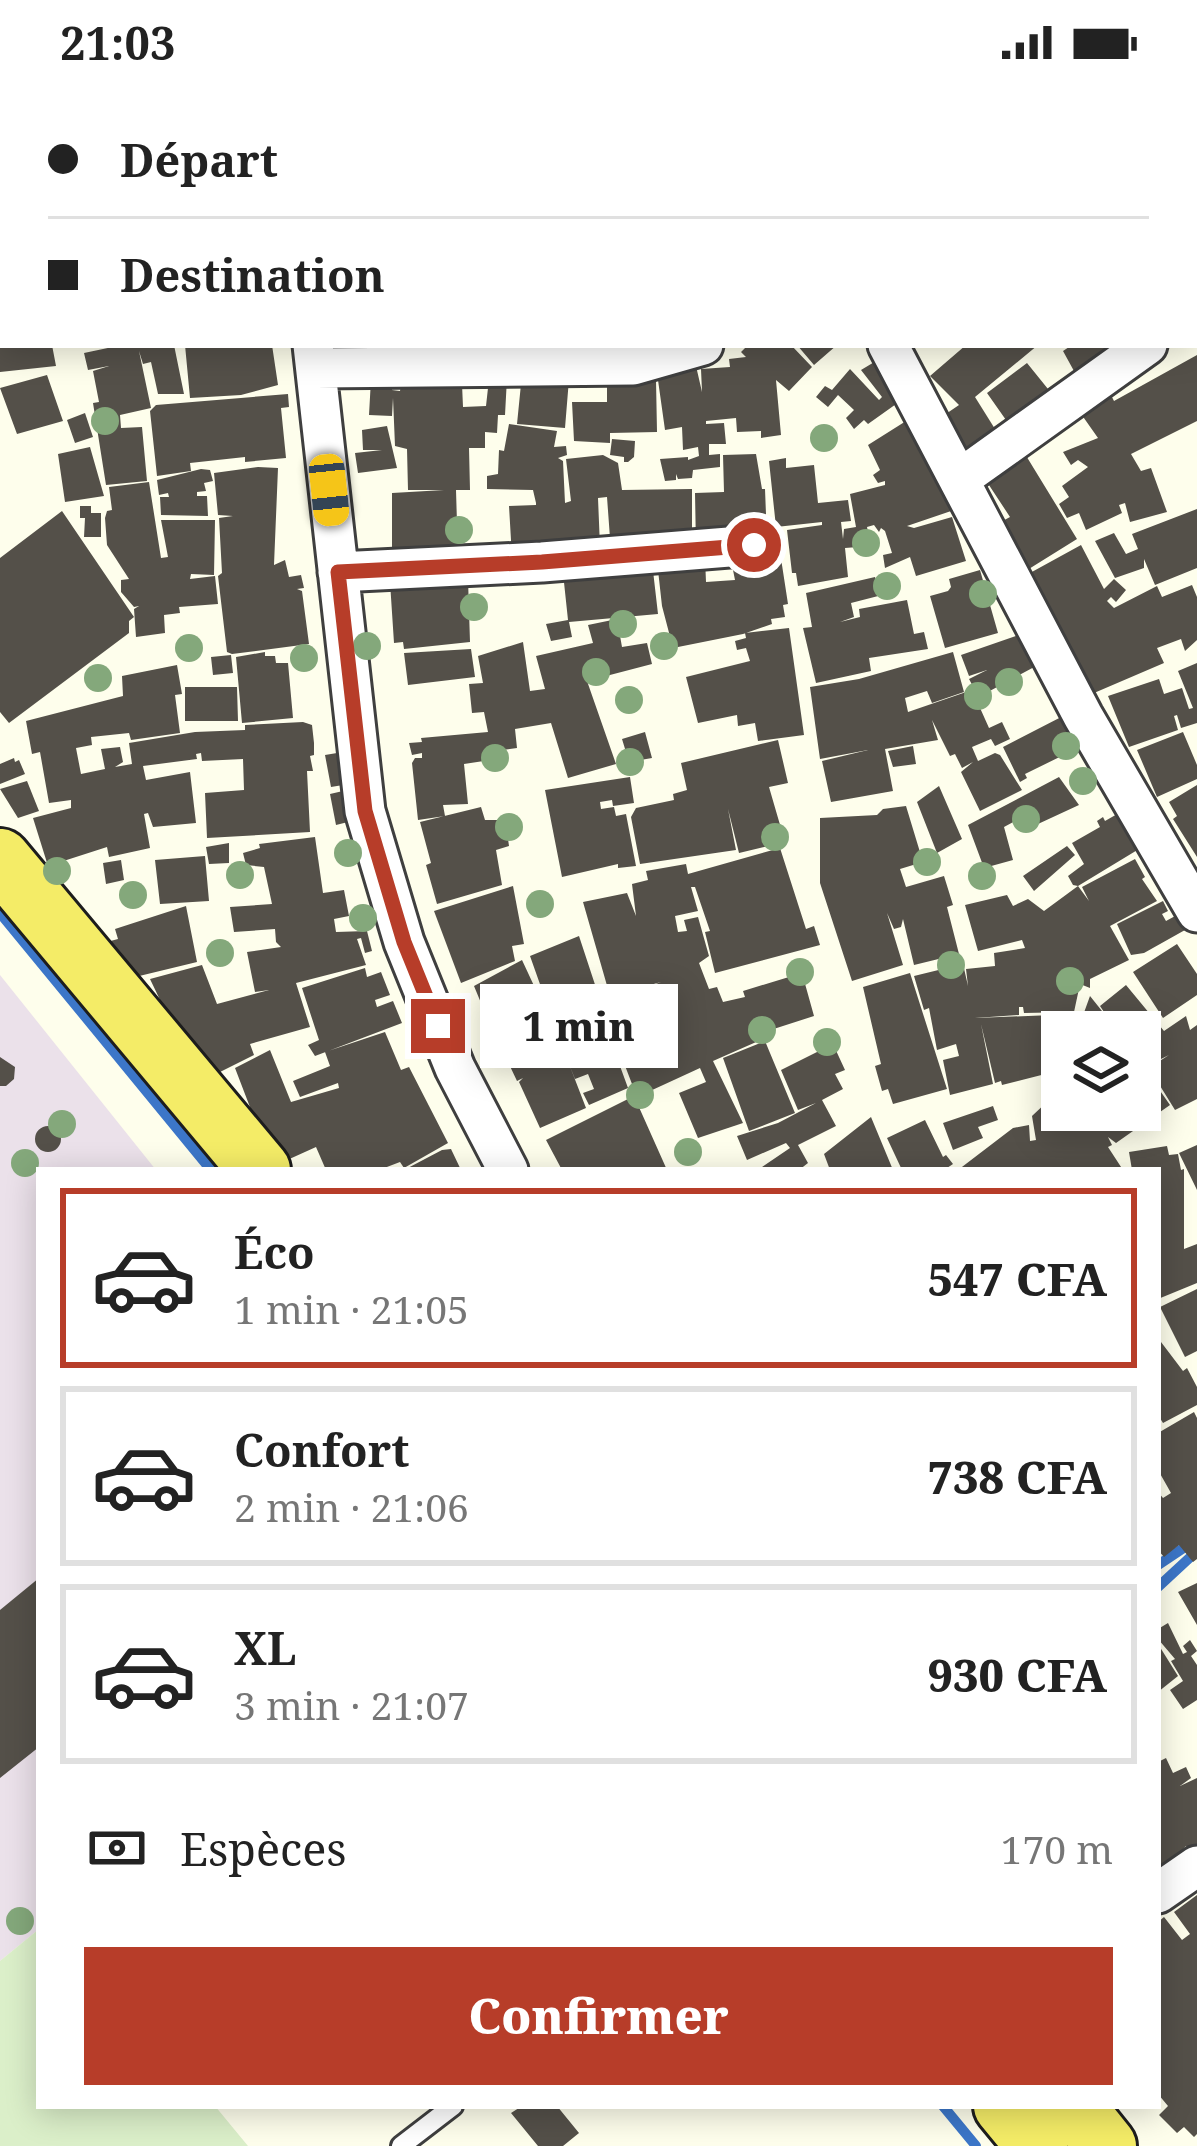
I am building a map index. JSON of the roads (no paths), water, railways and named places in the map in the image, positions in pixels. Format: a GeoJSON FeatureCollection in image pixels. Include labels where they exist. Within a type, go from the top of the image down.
{"type":"FeatureCollection","features":[{"type":"Feature","properties":{"kind":"main road"},"geometry":{"type":"LineString","coordinates":[[0,859],[257,1167]]}},
{"type":"Feature","properties":{"kind":"main road"},"geometry":{"type":"LineString","coordinates":[[1006,2109],[1037,2146]]}},
{"type":"Feature","properties":{"kind":"main road"},"geometry":{"type":"LineString","coordinates":[[1076,2109],[1106,2146]]}},
{"type":"Feature","properties":{"kind":"street"},"geometry":{"type":"LineString","coordinates":[[506,1167],[455,1068],[412,963],[365,811],[315,356],[614,366],[692,348]]}},
{"type":"Feature","properties":{"kind":"street"},"geometry":{"type":"LineString","coordinates":[[890,348],[1083,716],[1197,912]]}},
{"type":"Feature","properties":{"kind":"street"},"geometry":{"type":"LineString","coordinates":[[961,478],[1143,348]]}},
{"type":"Feature","properties":{"kind":"street"},"geometry":{"type":"LineString","coordinates":[[338,572],[754,545]]}},
{"type":"Feature","properties":{"kind":"street"},"geometry":{"type":"LineString","coordinates":[[1161,1891],[1197,1866]]}},
{"type":"Feature","properties":{"kind":"lane"},"geometry":{"type":"LineString","coordinates":[[401,2146],[449,2109]]}},
{"type":"Feature","properties":{"kind":"waterway"},"geometry":{"type":"LineString","coordinates":[[0,913],[209,1167]]}},
{"type":"Feature","properties":{"kind":"waterway"},"geometry":{"type":"LineString","coordinates":[[1161,1563],[1197,1539]]}},
{"type":"Feature","properties":{"kind":"waterway"},"geometry":{"type":"LineString","coordinates":[[1161,1584],[1197,1551]]}},
{"type":"Feature","properties":{"kind":"waterway"},"geometry":{"type":"LineString","coordinates":[[945,2109],[976,2146]]}}]}
